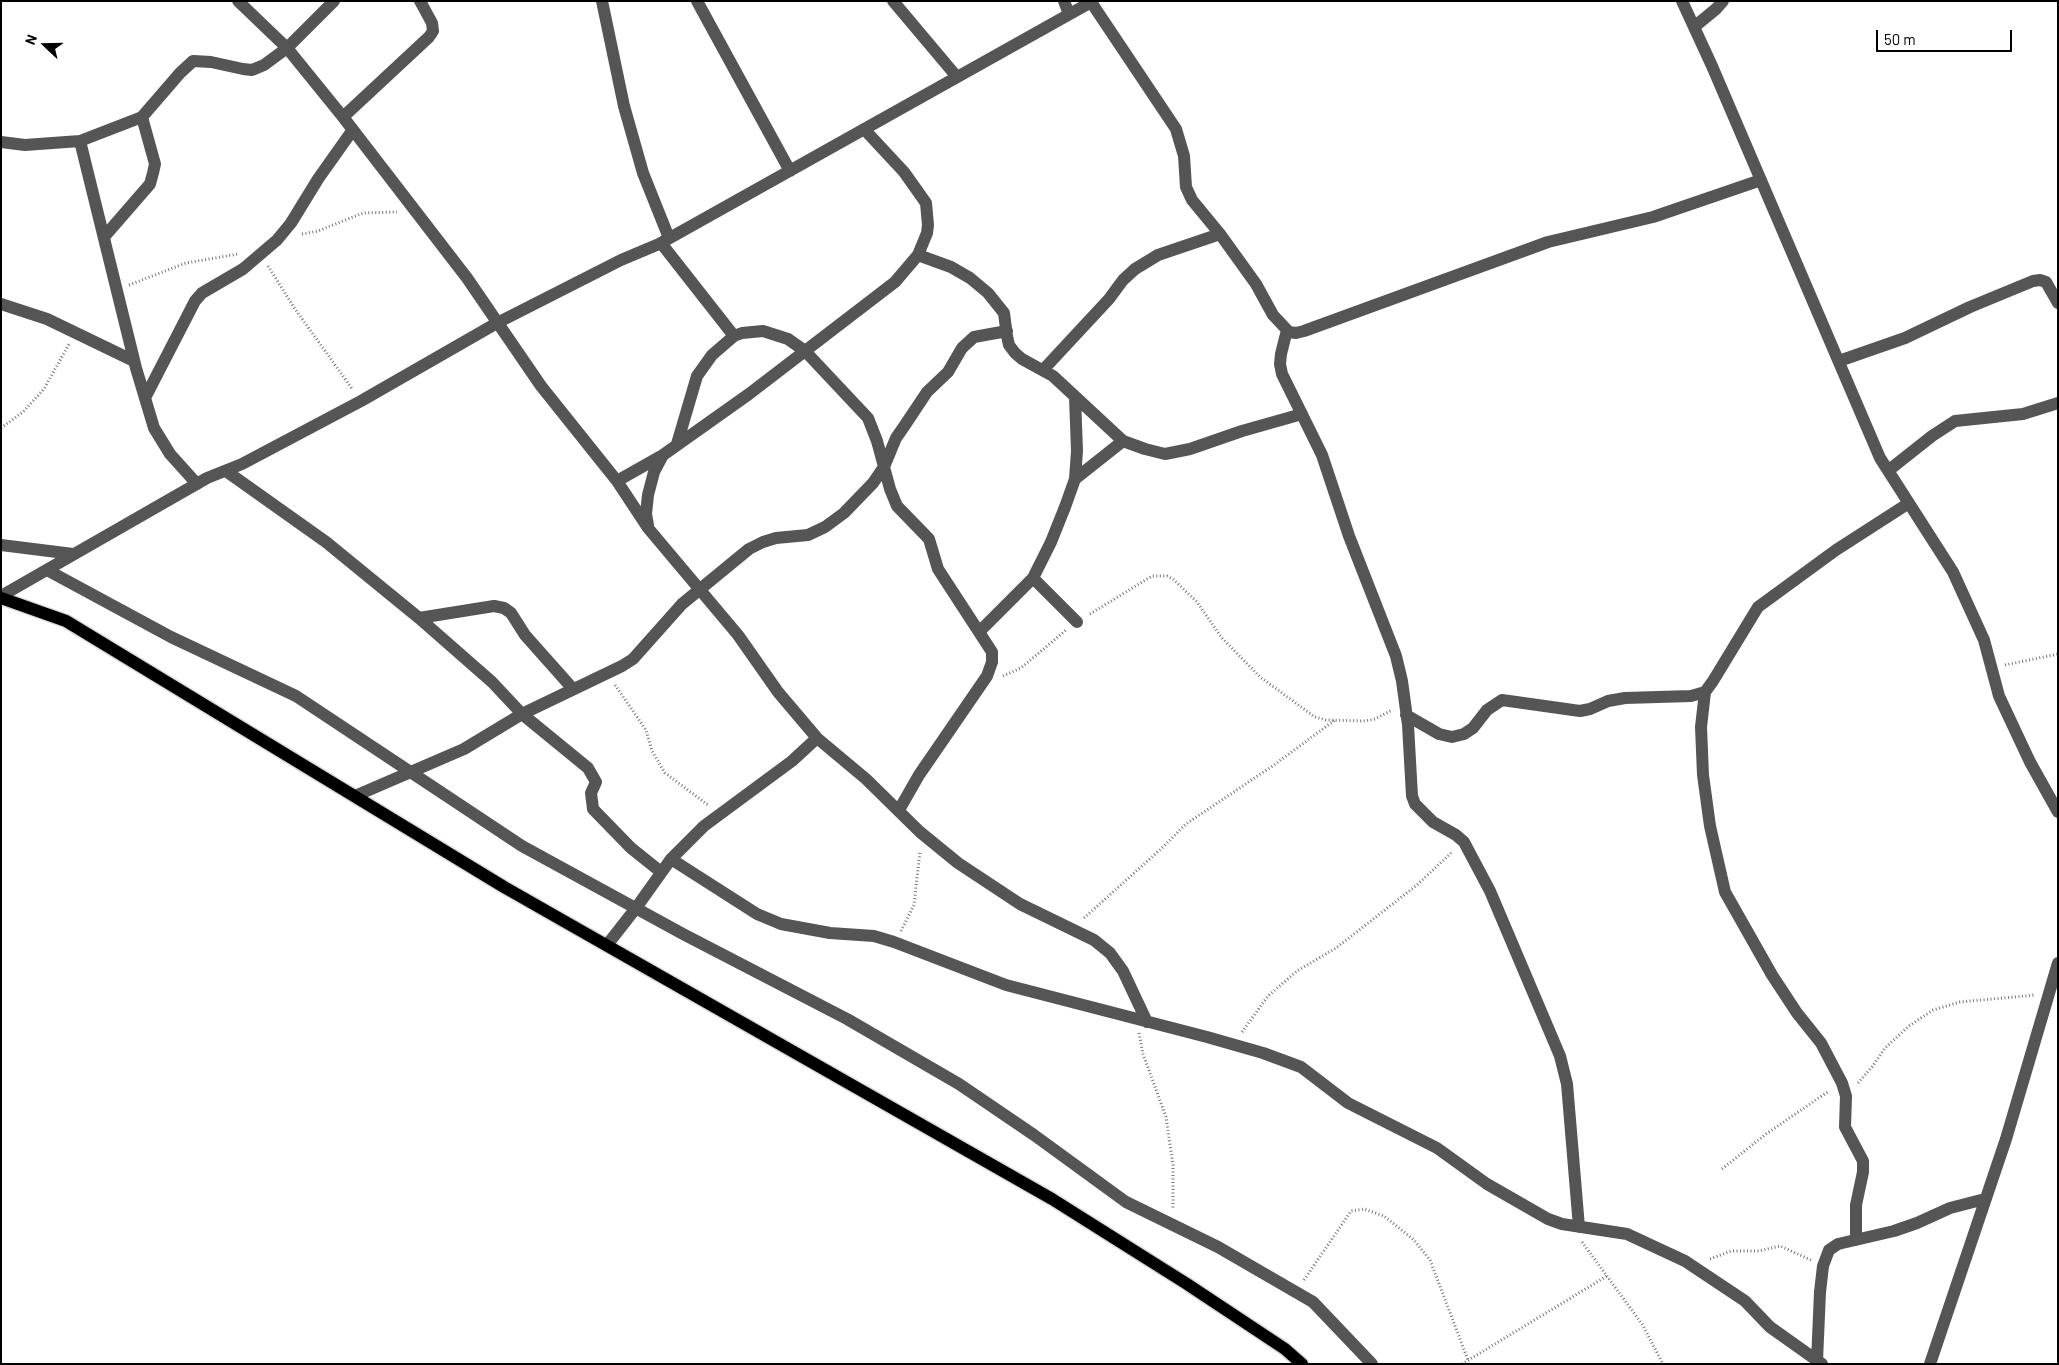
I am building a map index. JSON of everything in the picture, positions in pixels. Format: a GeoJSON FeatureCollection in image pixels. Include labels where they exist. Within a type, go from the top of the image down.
{"type":"FeatureCollection","features":[{"type":"Feature","properties":{"kind":"main road"},"geometry":{"type":"LineString","coordinates":[[1,597],[66,621],[504,887],[1052,1199],[1187,1284],[1284,1349],[1302,1364]]}},
{"type":"Feature","properties":{"kind":"street"},"geometry":{"type":"LineString","coordinates":[[238,1],[287,48],[343,117],[467,278],[541,386],[617,480],[648,528],[701,588],[738,635],[778,692],[817,738],[899,810],[920,832],[958,863],[1020,904],[1094,940],[1110,953],[1123,971],[1143,1021]]}},
{"type":"Feature","properties":{"kind":"street"},"geometry":{"type":"LineString","coordinates":[[1,142],[25,145],[80,141],[142,117],[180,73],[193,61],[199,60],[252,70],[264,65],[287,48],[334,1]]}},
{"type":"Feature","properties":{"kind":"street"},"geometry":{"type":"LineString","coordinates":[[343,117],[433,31],[432,23],[420,1]]}},
{"type":"Feature","properties":{"kind":"street"},"geometry":{"type":"LineString","coordinates":[[697,1],[790,171]]}},
{"type":"Feature","properties":{"kind":"street"},"geometry":{"type":"LineString","coordinates":[[893,1],[957,77]]}},
{"type":"Feature","properties":{"kind":"street"},"geometry":{"type":"LineString","coordinates":[[1064,1],[1069,14]]}},
{"type":"Feature","properties":{"kind":"street"},"geometry":{"type":"LineString","coordinates":[[1682,1],[1880,458],[1953,572],[1984,640],[1999,696],[2030,762],[2058,812]]}},
{"type":"Feature","properties":{"kind":"street"},"geometry":{"type":"LineString","coordinates":[[1694,27],[1716,9],[1722,1]]}},
{"type":"Feature","properties":{"kind":"street"},"geometry":{"type":"LineString","coordinates":[[604,2],[627,116],[665,240],[734,336]]}},
{"type":"Feature","properties":{"kind":"street"},"geometry":{"type":"LineString","coordinates":[[1,597],[197,484],[242,464],[361,401],[497,323],[621,260],[665,240],[1092,2],[1176,129],[1184,156],[1186,187],[1192,200],[1220,234],[1256,284],[1273,315],[1287,330],[1296,333],[1548,242],[1653,216],[1761,180]]}},
{"type":"Feature","properties":{"kind":"street"},"geometry":{"type":"LineString","coordinates":[[104,237],[150,184],[154,174],[155,164],[142,117]]}},
{"type":"Feature","properties":{"kind":"street"},"geometry":{"type":"LineString","coordinates":[[617,480],[663,455],[749,394],[860,310],[894,282],[918,255],[927,233],[926,203],[904,172],[864,130]]}},
{"type":"Feature","properties":{"kind":"street"},"geometry":{"type":"LineString","coordinates":[[145,398],[195,301],[202,293],[232,276],[277,240],[291,223],[352,131]]}},
{"type":"Feature","properties":{"kind":"street"},"geometry":{"type":"LineString","coordinates":[[80,141],[134,361],[154,428],[170,454],[197,484]]}},
{"type":"Feature","properties":{"kind":"street"},"geometry":{"type":"LineString","coordinates":[[1043,370],[1135,269],[1158,255],[1220,234]]}},
{"type":"Feature","properties":{"kind":"street"},"geometry":{"type":"LineString","coordinates":[[918,255],[951,267],[970,278],[988,293],[1004,313],[1009,344],[1015,353],[1052,376],[1123,441],[1165,454],[1190,449],[1242,431],[1302,414]]}},
{"type":"Feature","properties":{"kind":"street"},"geometry":{"type":"LineString","coordinates":[[1839,361],[1905,338],[1970,307],[2033,281],[2040,280],[2046,282],[2058,303]]}},
{"type":"Feature","properties":{"kind":"street"},"geometry":{"type":"LineString","coordinates":[[1,304],[47,319],[134,361]]}},
{"type":"Feature","properties":{"kind":"street"},"geometry":{"type":"LineString","coordinates":[[1287,330],[1280,364],[1282,374],[1314,435],[1348,536],[1396,656],[1402,681],[1412,796],[1415,804],[1432,822],[1456,835],[1464,842],[1490,891],[1560,1056],[1567,1084],[1574,1226]]}},
{"type":"Feature","properties":{"kind":"street"},"geometry":{"type":"LineString","coordinates":[[677,444],[697,376],[712,355],[734,336],[764,331],[788,340],[805,351],[868,418],[897,506],[929,539],[938,569],[992,652],[992,662],[987,676],[919,775],[899,810]]}},
{"type":"Feature","properties":{"kind":"street"},"geometry":{"type":"LineString","coordinates":[[355,796],[464,749],[522,714],[633,659],[682,604],[749,550],[762,542],[776,538],[808,535],[844,513],[884,467],[896,438],[927,392],[948,372],[962,348],[974,337],[1007,331]]}},
{"type":"Feature","properties":{"kind":"street"},"geometry":{"type":"LineString","coordinates":[[979,632],[1033,578],[1051,542],[1075,479],[1077,451],[1075,397]]}},
{"type":"Feature","properties":{"kind":"street"},"geometry":{"type":"LineString","coordinates":[[1889,470],[1932,436],[1955,421],[2023,414],[2058,403]]}},
{"type":"Feature","properties":{"kind":"street"},"geometry":{"type":"LineString","coordinates":[[1075,479],[1123,441]]}},
{"type":"Feature","properties":{"kind":"street"},"geometry":{"type":"LineString","coordinates":[[648,528],[646,514],[648,495],[654,472],[663,455]]}},
{"type":"Feature","properties":{"kind":"street"},"geometry":{"type":"LineString","coordinates":[[226,471],[326,542],[419,618],[492,682],[522,714],[588,768],[596,782],[591,793],[593,810],[631,848],[661,872]]}},
{"type":"Feature","properties":{"kind":"street"},"geometry":{"type":"LineString","coordinates":[[1856,1240],[1856,1205],[1863,1172],[1863,1161],[1845,1127],[1846,1096],[1842,1083],[1821,1043],[1797,1013],[1772,975],[1725,892],[1710,826],[1703,775],[1701,727],[1705,692],[1758,607],[1836,550],[1909,503]]}},
{"type":"Feature","properties":{"kind":"street"},"geometry":{"type":"LineString","coordinates":[[1,544],[73,554]]}},
{"type":"Feature","properties":{"kind":"street"},"geometry":{"type":"LineString","coordinates":[[47,570],[171,637],[296,696],[522,846],[683,934],[847,1018],[959,1084],[1034,1135],[1126,1202],[1218,1247],[1313,1302],[1372,1364]]}},
{"type":"Feature","properties":{"kind":"street"},"geometry":{"type":"LineString","coordinates":[[1033,578],[1077,622]]}},
{"type":"Feature","properties":{"kind":"street"},"geometry":{"type":"LineString","coordinates":[[419,618],[494,606],[504,608],[511,613],[525,634],[573,689]]}},
{"type":"Feature","properties":{"kind":"street"},"geometry":{"type":"LineString","coordinates":[[1405,709],[1439,734],[1452,737],[1464,734],[1473,728],[1487,710],[1502,700],[1580,711],[1608,701],[1625,698],[1691,696],[1705,692]]}},
{"type":"Feature","properties":{"kind":"street"},"geometry":{"type":"LineString","coordinates":[[607,945],[671,859],[704,826],[719,813],[792,761],[817,738]]}},
{"type":"Feature","properties":{"kind":"street"},"geometry":{"type":"LineString","coordinates":[[671,859],[757,914],[781,924],[830,933],[874,936],[1006,985],[1233,1044],[1301,1067],[1348,1103],[1437,1148],[1487,1184],[1548,1219],[1574,1226],[1627,1234],[1661,1249],[1694,1267],[1745,1301],[1770,1327],[1820,1362]]}},
{"type":"Feature","properties":{"kind":"street"},"geometry":{"type":"LineString","coordinates":[[1930,1364],[2006,1139],[2058,963]]}},
{"type":"Feature","properties":{"kind":"street"},"geometry":{"type":"LineString","coordinates":[[1820,1362],[1820,1292],[1823,1266],[1829,1250],[1838,1244],[1894,1231],[1950,1208],[1985,1200]]}},
{"type":"Feature","properties":{"kind":"path"},"geometry":{"type":"LineString","coordinates":[[277,240],[318,231],[363,213],[390,211],[418,214]]}},
{"type":"Feature","properties":{"kind":"path"},"geometry":{"type":"LineString","coordinates":[[117,290],[186,263],[237,254],[262,253],[295,308],[361,401]]}},
{"type":"Feature","properties":{"kind":"path"},"geometry":{"type":"LineString","coordinates":[[1,428],[24,412],[44,389],[75,332]]}},
{"type":"Feature","properties":{"kind":"path"},"geometry":{"type":"LineString","coordinates":[[987,676],[1003,676],[1021,668],[1077,622],[1152,576],[1167,576],[1173,578],[1197,602],[1222,638],[1260,677],[1315,717],[1326,720],[1364,721],[1405,709]]}},
{"type":"Feature","properties":{"kind":"path"},"geometry":{"type":"LineString","coordinates":[[1992,668],[2058,654]]}},
{"type":"Feature","properties":{"kind":"path"},"geometry":{"type":"LineString","coordinates":[[608,673],[646,730],[654,756],[665,773],[719,813]]}},
{"type":"Feature","properties":{"kind":"path"},"geometry":{"type":"LineString","coordinates":[[1072,929],[1186,824],[1274,765],[1335,720]]}},
{"type":"Feature","properties":{"kind":"path"},"geometry":{"type":"LineString","coordinates":[[894,942],[907,922],[914,904],[917,890],[920,832]]}},
{"type":"Feature","properties":{"kind":"path"},"geometry":{"type":"LineString","coordinates":[[1233,1044],[1268,996],[1297,971],[1336,948],[1417,885],[1464,842]]}},
{"type":"Feature","properties":{"kind":"path"},"geometry":{"type":"LineString","coordinates":[[1846,1096],[1886,1048],[1909,1026],[1933,1010],[1960,1002],[2036,995],[2050,987]]}},
{"type":"Feature","properties":{"kind":"path"},"geometry":{"type":"LineString","coordinates":[[1143,1021],[1143,1054],[1166,1117],[1173,1165],[1173,1225]]}},
{"type":"Feature","properties":{"kind":"path"},"geometry":{"type":"LineString","coordinates":[[1722,1169],[1766,1134],[1842,1083]]}},
{"type":"Feature","properties":{"kind":"path"},"geometry":{"type":"LineString","coordinates":[[1296,1293],[1351,1211],[1364,1209],[1384,1216],[1414,1240],[1430,1260],[1468,1360]]}},
{"type":"Feature","properties":{"kind":"path"},"geometry":{"type":"LineString","coordinates":[[1574,1226],[1642,1324],[1663,1364]]}},
{"type":"Feature","properties":{"kind":"path"},"geometry":{"type":"LineString","coordinates":[[1694,1267],[1722,1253],[1731,1251],[1759,1251],[1780,1246],[1799,1253],[1823,1266]]}},
{"type":"Feature","properties":{"kind":"path"},"geometry":{"type":"LineString","coordinates":[[1462,1364],[1608,1276]]}}]}
